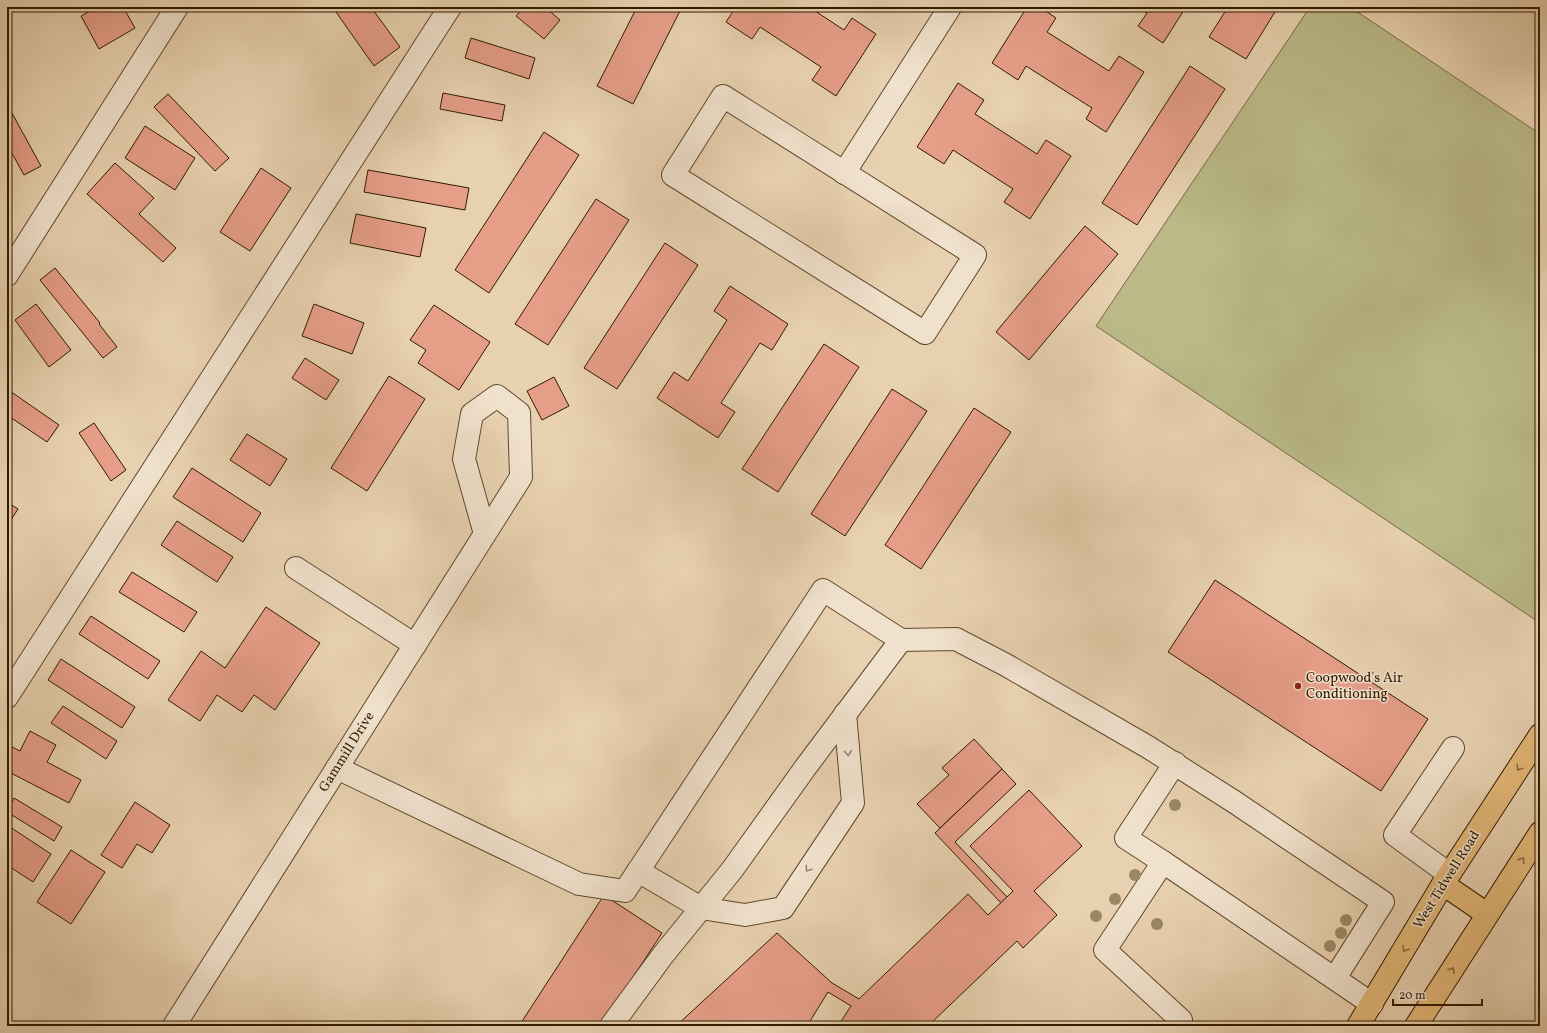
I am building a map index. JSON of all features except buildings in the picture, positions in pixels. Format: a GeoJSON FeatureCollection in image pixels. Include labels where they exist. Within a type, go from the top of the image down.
{"type":"FeatureCollection","features":[{"type":"Feature","properties":{"kind":"main road","name":"West Tidwell Road"},"geometry":{"type":"LineString","coordinates":[[1358,1026],[1446,879],[1540,735]]}},
{"type":"Feature","properties":{"kind":"main road"},"geometry":{"type":"LineString","coordinates":[[1416,1026],[1540,833]]}},
{"type":"Feature","properties":{"kind":"main road"},"geometry":{"type":"LineString","coordinates":[[1446,879],[1487,914]]}},
{"type":"Feature","properties":{"kind":"street"},"geometry":{"type":"LineString","coordinates":[[7,275],[177,7]]}},
{"type":"Feature","properties":{"kind":"street"},"geometry":{"type":"LineString","coordinates":[[7,697],[450,7]]}},
{"type":"Feature","properties":{"kind":"street"},"geometry":{"type":"LineString","coordinates":[[844,173],[950,7]]}},
{"type":"Feature","properties":{"kind":"street"},"geometry":{"type":"LineString","coordinates":[[723,96],[844,173],[975,255],[925,334],[673,175],[723,96]]}},
{"type":"Feature","properties":{"kind":"street","name":"Gammill Drive"},"geometry":{"type":"LineString","coordinates":[[174,1026],[521,477],[519,413],[498,396],[472,414],[464,459],[484,534]]}},
{"type":"Feature","properties":{"kind":"street"},"geometry":{"type":"LineString","coordinates":[[296,568],[415,644]]}},
{"type":"Feature","properties":{"kind":"street"},"geometry":{"type":"LineString","coordinates":[[337,768],[579,884],[625,891],[824,590],[901,640],[956,639],[1013,669],[1174,763],[1383,902],[1335,978]]}},
{"type":"Feature","properties":{"kind":"street"},"geometry":{"type":"LineString","coordinates":[[611,1026],[663,955],[732,870],[845,714],[901,640]]}},
{"type":"Feature","properties":{"kind":"street"},"geometry":{"type":"LineString","coordinates":[[638,871],[701,908],[745,915],[783,908],[853,802],[845,714]]}},
{"type":"Feature","properties":{"kind":"street"},"geometry":{"type":"LineString","coordinates":[[1446,879],[1395,835],[1453,748]]}},
{"type":"Feature","properties":{"kind":"street"},"geometry":{"type":"LineString","coordinates":[[1174,763],[1126,838],[1164,862],[1372,1004]]}},
{"type":"Feature","properties":{"kind":"street"},"geometry":{"type":"LineString","coordinates":[[1164,862],[1106,950],[1183,1024]]}},
{"type":"Feature","properties":{"kind":"green space"},"geometry":{"type":"Polygon","coordinates":[[[1310,7],[1350,7],[1540,134],[1540,623],[1096,326],[1310,7]]]}},
{"type":"Feature","properties":{"kind":"place","name":"Coopwood's Air Conditioning"},"geometry":{"type":"Point","coordinates":[1298,686]}}]}
